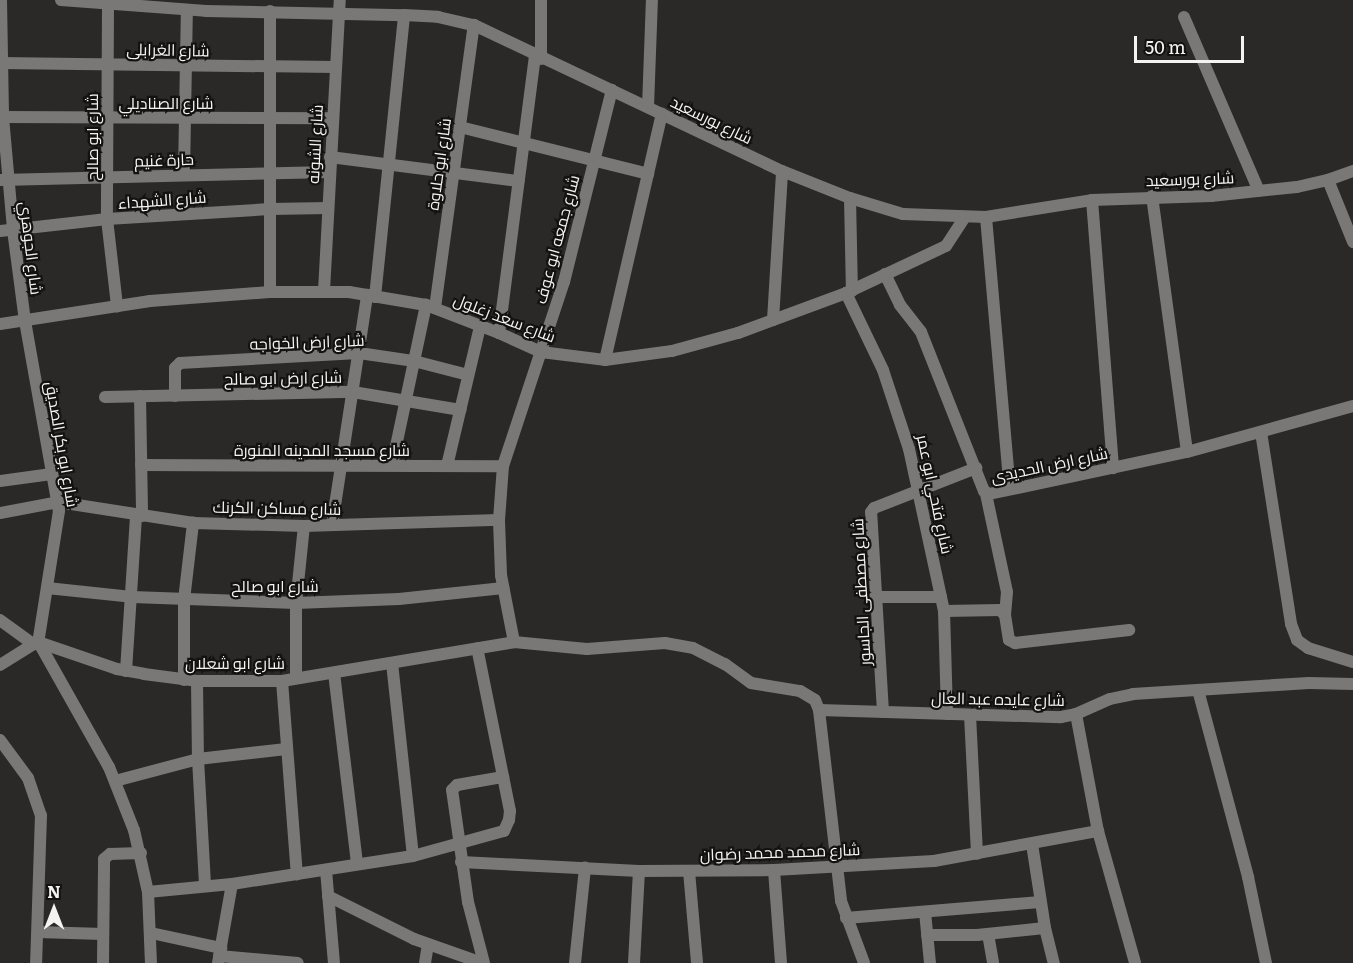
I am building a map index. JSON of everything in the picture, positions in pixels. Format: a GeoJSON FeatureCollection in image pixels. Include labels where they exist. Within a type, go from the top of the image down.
{"type":"FeatureCollection","features":[{"type":"Feature","properties":{"kind":"street","name":"شارع الجوهري"},"geometry":{"type":"LineString","coordinates":[[1,0],[6,230],[25,321]]}},
{"type":"Feature","properties":{"kind":"street","name":"شارع بورسعيد"},"geometry":{"type":"LineString","coordinates":[[62,0],[108,5],[146,4],[187,10],[206,5],[339,6],[438,17],[474,25],[538,58],[612,90],[783,171],[850,198],[903,214],[986,217],[1092,200],[1152,196],[1211,196],[1328,180],[1353,171]]}},
{"type":"Feature","properties":{"kind":"street"},"geometry":{"type":"LineString","coordinates":[[499,333],[518,181],[538,58],[541,0]]}},
{"type":"Feature","properties":{"kind":"street"},"geometry":{"type":"LineString","coordinates":[[648,107],[652,0]]}},
{"type":"Feature","properties":{"kind":"street","name":"شارع ابو صالح"},"geometry":{"type":"LineString","coordinates":[[108,5],[107,219],[117,306]]}},
{"type":"Feature","properties":{"kind":"street","name":"شارع الشونه"},"geometry":{"type":"LineString","coordinates":[[324,291],[339,6]]}},
{"type":"Feature","properties":{"kind":"street"},"geometry":{"type":"LineString","coordinates":[[263,7],[270,66],[270,292]]}},
{"type":"Feature","properties":{"kind":"street"},"geometry":{"type":"LineString","coordinates":[[184,175],[187,10]]}},
{"type":"Feature","properties":{"kind":"street"},"geometry":{"type":"LineString","coordinates":[[332,525],[359,353],[371,296],[389,164],[404,15]]}},
{"type":"Feature","properties":{"kind":"street"},"geometry":{"type":"LineString","coordinates":[[1184,17],[1259,191]]}},
{"type":"Feature","properties":{"kind":"street","name":"شارع ابو حلاوة"},"geometry":{"type":"LineString","coordinates":[[392,465],[414,361],[430,307],[454,173],[474,25]]}},
{"type":"Feature","properties":{"kind":"street","name":"شارع الغرابلى"},"geometry":{"type":"LineString","coordinates":[[1,63],[336,68]]}},
{"type":"Feature","properties":{"kind":"street","name":"شارع جمعه ابو عوف"},"geometry":{"type":"LineString","coordinates":[[514,642],[503,588],[499,520],[503,466],[564,282],[612,90]]}},
{"type":"Feature","properties":{"kind":"street"},"geometry":{"type":"LineString","coordinates":[[605,360],[662,114]]}},
{"type":"Feature","properties":{"kind":"street","name":"شارع الصناديلي"},"geometry":{"type":"LineString","coordinates":[[2,117],[332,118]]}},
{"type":"Feature","properties":{"kind":"street"},"geometry":{"type":"LineString","coordinates":[[460,127],[648,174]]}},
{"type":"Feature","properties":{"kind":"street"},"geometry":{"type":"LineString","coordinates":[[330,157],[518,181]]}},
{"type":"Feature","properties":{"kind":"street"},"geometry":{"type":"LineString","coordinates":[[773,320],[783,171]]}},
{"type":"Feature","properties":{"kind":"street","name":"حارة غنيم"},"geometry":{"type":"LineString","coordinates":[[4,180],[329,172]]}},
{"type":"Feature","properties":{"kind":"street"},"geometry":{"type":"LineString","coordinates":[[1328,180],[1353,242]]}},
{"type":"Feature","properties":{"kind":"street"},"geometry":{"type":"LineString","coordinates":[[1152,196],[1187,452]]}},
{"type":"Feature","properties":{"kind":"street"},"geometry":{"type":"LineString","coordinates":[[849,292],[850,198]]}},
{"type":"Feature","properties":{"kind":"street"},"geometry":{"type":"LineString","coordinates":[[1092,200],[1113,468]]}},
{"type":"Feature","properties":{"kind":"street","name":"شارع الشهداء"},"geometry":{"type":"LineString","coordinates":[[6,230],[107,219],[270,209],[328,208]]}},
{"type":"Feature","properties":{"kind":"street","name":"شارع سعد زغلول"},"geometry":{"type":"LineString","coordinates":[[0,324],[150,301],[270,292],[324,291],[371,296],[430,307],[499,333],[540,352],[605,360],[672,351],[773,320],[849,292],[946,246],[965,217]]}},
{"type":"Feature","properties":{"kind":"street"},"geometry":{"type":"LineString","coordinates":[[986,217],[1010,489]]}},
{"type":"Feature","properties":{"kind":"street","name":"شارع ارض الحديدى"},"geometry":{"type":"LineString","coordinates":[[885,274],[900,305],[921,332],[986,494],[1187,452],[1353,406]]}},
{"type":"Feature","properties":{"kind":"street","name":"شارع فتحي ابو عمر"},"geometry":{"type":"LineString","coordinates":[[849,292],[894,395],[919,492],[944,611],[947,714]]}},
{"type":"Feature","properties":{"kind":"street","name":"شارع ابو بكر الصديق"},"geometry":{"type":"LineString","coordinates":[[25,321],[58,502],[58,520],[37,643]]}},
{"type":"Feature","properties":{"kind":"street"},"geometry":{"type":"LineString","coordinates":[[447,466],[480,326]]}},
{"type":"Feature","properties":{"kind":"street","name":"شارع ارض الخواجه"},"geometry":{"type":"LineString","coordinates":[[175,396],[175,368],[180,363],[359,353],[414,361],[468,375]]}},
{"type":"Feature","properties":{"kind":"street","name":"شارع ارض ابو صالح"},"geometry":{"type":"LineString","coordinates":[[105,397],[353,392],[460,410]]}},
{"type":"Feature","properties":{"kind":"street"},"geometry":{"type":"LineString","coordinates":[[126,671],[139,516],[140,396]]}},
{"type":"Feature","properties":{"kind":"street"},"geometry":{"type":"LineString","coordinates":[[1261,432],[1291,624],[1297,640],[1308,648],[1353,662]]}},
{"type":"Feature","properties":{"kind":"street","name":"شارع مسجد المدينه المنورة"},"geometry":{"type":"LineString","coordinates":[[141,465],[503,466]]}},
{"type":"Feature","properties":{"kind":"street","name":"شارع مصطفى الجاسور"},"geometry":{"type":"LineString","coordinates":[[883,712],[874,597],[871,512],[879,506],[976,468]]}},
{"type":"Feature","properties":{"kind":"street"},"geometry":{"type":"LineString","coordinates":[[0,481],[52,474]]}},
{"type":"Feature","properties":{"kind":"street"},"geometry":{"type":"LineString","coordinates":[[986,494],[1007,592],[1005,615],[1007,636],[1011,643],[1129,630]]}},
{"type":"Feature","properties":{"kind":"street","name":"شارع مساكن الكرنك"},"geometry":{"type":"LineString","coordinates":[[0,513],[58,502],[193,523],[304,526],[499,520]]}},
{"type":"Feature","properties":{"kind":"street"},"geometry":{"type":"LineString","coordinates":[[184,680],[184,600],[193,523]]}},
{"type":"Feature","properties":{"kind":"street"},"geometry":{"type":"LineString","coordinates":[[297,678],[296,603],[304,526]]}},
{"type":"Feature","properties":{"kind":"street","name":"شارع ابو صالح"},"geometry":{"type":"LineString","coordinates":[[47,588],[132,597],[296,603],[399,599],[503,588]]}},
{"type":"Feature","properties":{"kind":"street"},"geometry":{"type":"LineString","coordinates":[[874,597],[941,597]]}},
{"type":"Feature","properties":{"kind":"street"},"geometry":{"type":"LineString","coordinates":[[944,611],[997,610],[1005,615]]}},
{"type":"Feature","properties":{"kind":"street"},"geometry":{"type":"LineString","coordinates":[[0,620],[37,643],[115,781],[141,853],[148,892],[151,963]]}},
{"type":"Feature","properties":{"kind":"street","name":"شارع ابو شعلان"},"geometry":{"type":"LineString","coordinates":[[37,643],[126,671],[197,681],[282,681],[514,642],[587,649],[647,644],[681,644],[708,655],[751,683],[806,693],[815,700],[819,710]]}},
{"type":"Feature","properties":{"kind":"street"},"geometry":{"type":"LineString","coordinates":[[0,665],[37,643]]}},
{"type":"Feature","properties":{"kind":"street"},"geometry":{"type":"LineString","coordinates":[[148,892],[232,884],[413,856],[499,833],[508,826],[510,811],[477,648]]}},
{"type":"Feature","properties":{"kind":"street"},"geometry":{"type":"LineString","coordinates":[[392,663],[413,856]]}},
{"type":"Feature","properties":{"kind":"street"},"geometry":{"type":"LineString","coordinates":[[334,673],[357,864]]}},
{"type":"Feature","properties":{"kind":"street"},"geometry":{"type":"LineString","coordinates":[[197,681],[198,759],[205,885]]}},
{"type":"Feature","properties":{"kind":"street"},"geometry":{"type":"LineString","coordinates":[[282,681],[297,874]]}},
{"type":"Feature","properties":{"kind":"street","name":"شارع عايده عبد العال"},"geometry":{"type":"LineString","coordinates":[[819,710],[1060,717],[1076,714],[1122,696],[1309,683],[1353,684]]}},
{"type":"Feature","properties":{"kind":"street"},"geometry":{"type":"LineString","coordinates":[[1197,690],[1248,877],[1266,963]]}},
{"type":"Feature","properties":{"kind":"street"},"geometry":{"type":"LineString","coordinates":[[819,710],[836,866],[846,918],[864,963]]}},
{"type":"Feature","properties":{"kind":"street"},"geometry":{"type":"LineString","coordinates":[[1076,714],[1098,831],[1135,963]]}},
{"type":"Feature","properties":{"kind":"street"},"geometry":{"type":"LineString","coordinates":[[970,715],[977,854]]}},
{"type":"Feature","properties":{"kind":"street"},"geometry":{"type":"LineString","coordinates":[[0,740],[28,778],[39,802],[42,828],[36,963]]}},
{"type":"Feature","properties":{"kind":"street"},"geometry":{"type":"LineString","coordinates":[[115,781],[198,759],[286,749]]}},
{"type":"Feature","properties":{"kind":"street"},"geometry":{"type":"LineString","coordinates":[[328,896],[428,945],[481,963],[461,862],[453,788],[502,777]]}},
{"type":"Feature","properties":{"kind":"street","name":"شارع محمد محمد رضوان"},"geometry":{"type":"LineString","coordinates":[[461,862],[639,871],[774,870],[934,861],[1098,831]]}},
{"type":"Feature","properties":{"kind":"street"},"geometry":{"type":"LineString","coordinates":[[1032,844],[1040,902],[1054,963]]}},
{"type":"Feature","properties":{"kind":"street"},"geometry":{"type":"LineString","coordinates":[[103,963],[104,859],[110,854],[141,853]]}},
{"type":"Feature","properties":{"kind":"street"},"geometry":{"type":"LineString","coordinates":[[575,963],[585,868]]}},
{"type":"Feature","properties":{"kind":"street"},"geometry":{"type":"LineString","coordinates":[[326,870],[334,963]]}},
{"type":"Feature","properties":{"kind":"street"},"geometry":{"type":"LineString","coordinates":[[774,870],[780,963]]}},
{"type":"Feature","properties":{"kind":"street"},"geometry":{"type":"LineString","coordinates":[[634,963],[639,871]]}},
{"type":"Feature","properties":{"kind":"street"},"geometry":{"type":"LineString","coordinates":[[689,872],[697,963]]}},
{"type":"Feature","properties":{"kind":"street"},"geometry":{"type":"LineString","coordinates":[[219,955],[232,884]]}},
{"type":"Feature","properties":{"kind":"street"},"geometry":{"type":"LineString","coordinates":[[846,918],[1040,902]]}},
{"type":"Feature","properties":{"kind":"street"},"geometry":{"type":"LineString","coordinates":[[926,912],[930,963]]}},
{"type":"Feature","properties":{"kind":"street"},"geometry":{"type":"LineString","coordinates":[[927,934],[988,934],[1045,927]]}},
{"type":"Feature","properties":{"kind":"street"},"geometry":{"type":"LineString","coordinates":[[38,932],[103,934]]}},
{"type":"Feature","properties":{"kind":"street"},"geometry":{"type":"LineString","coordinates":[[151,933],[219,955],[298,963]]}},
{"type":"Feature","properties":{"kind":"street"},"geometry":{"type":"LineString","coordinates":[[988,934],[993,963]]}},
{"type":"Feature","properties":{"kind":"street"},"geometry":{"type":"LineString","coordinates":[[416,963],[425,963],[428,945]]}}]}
